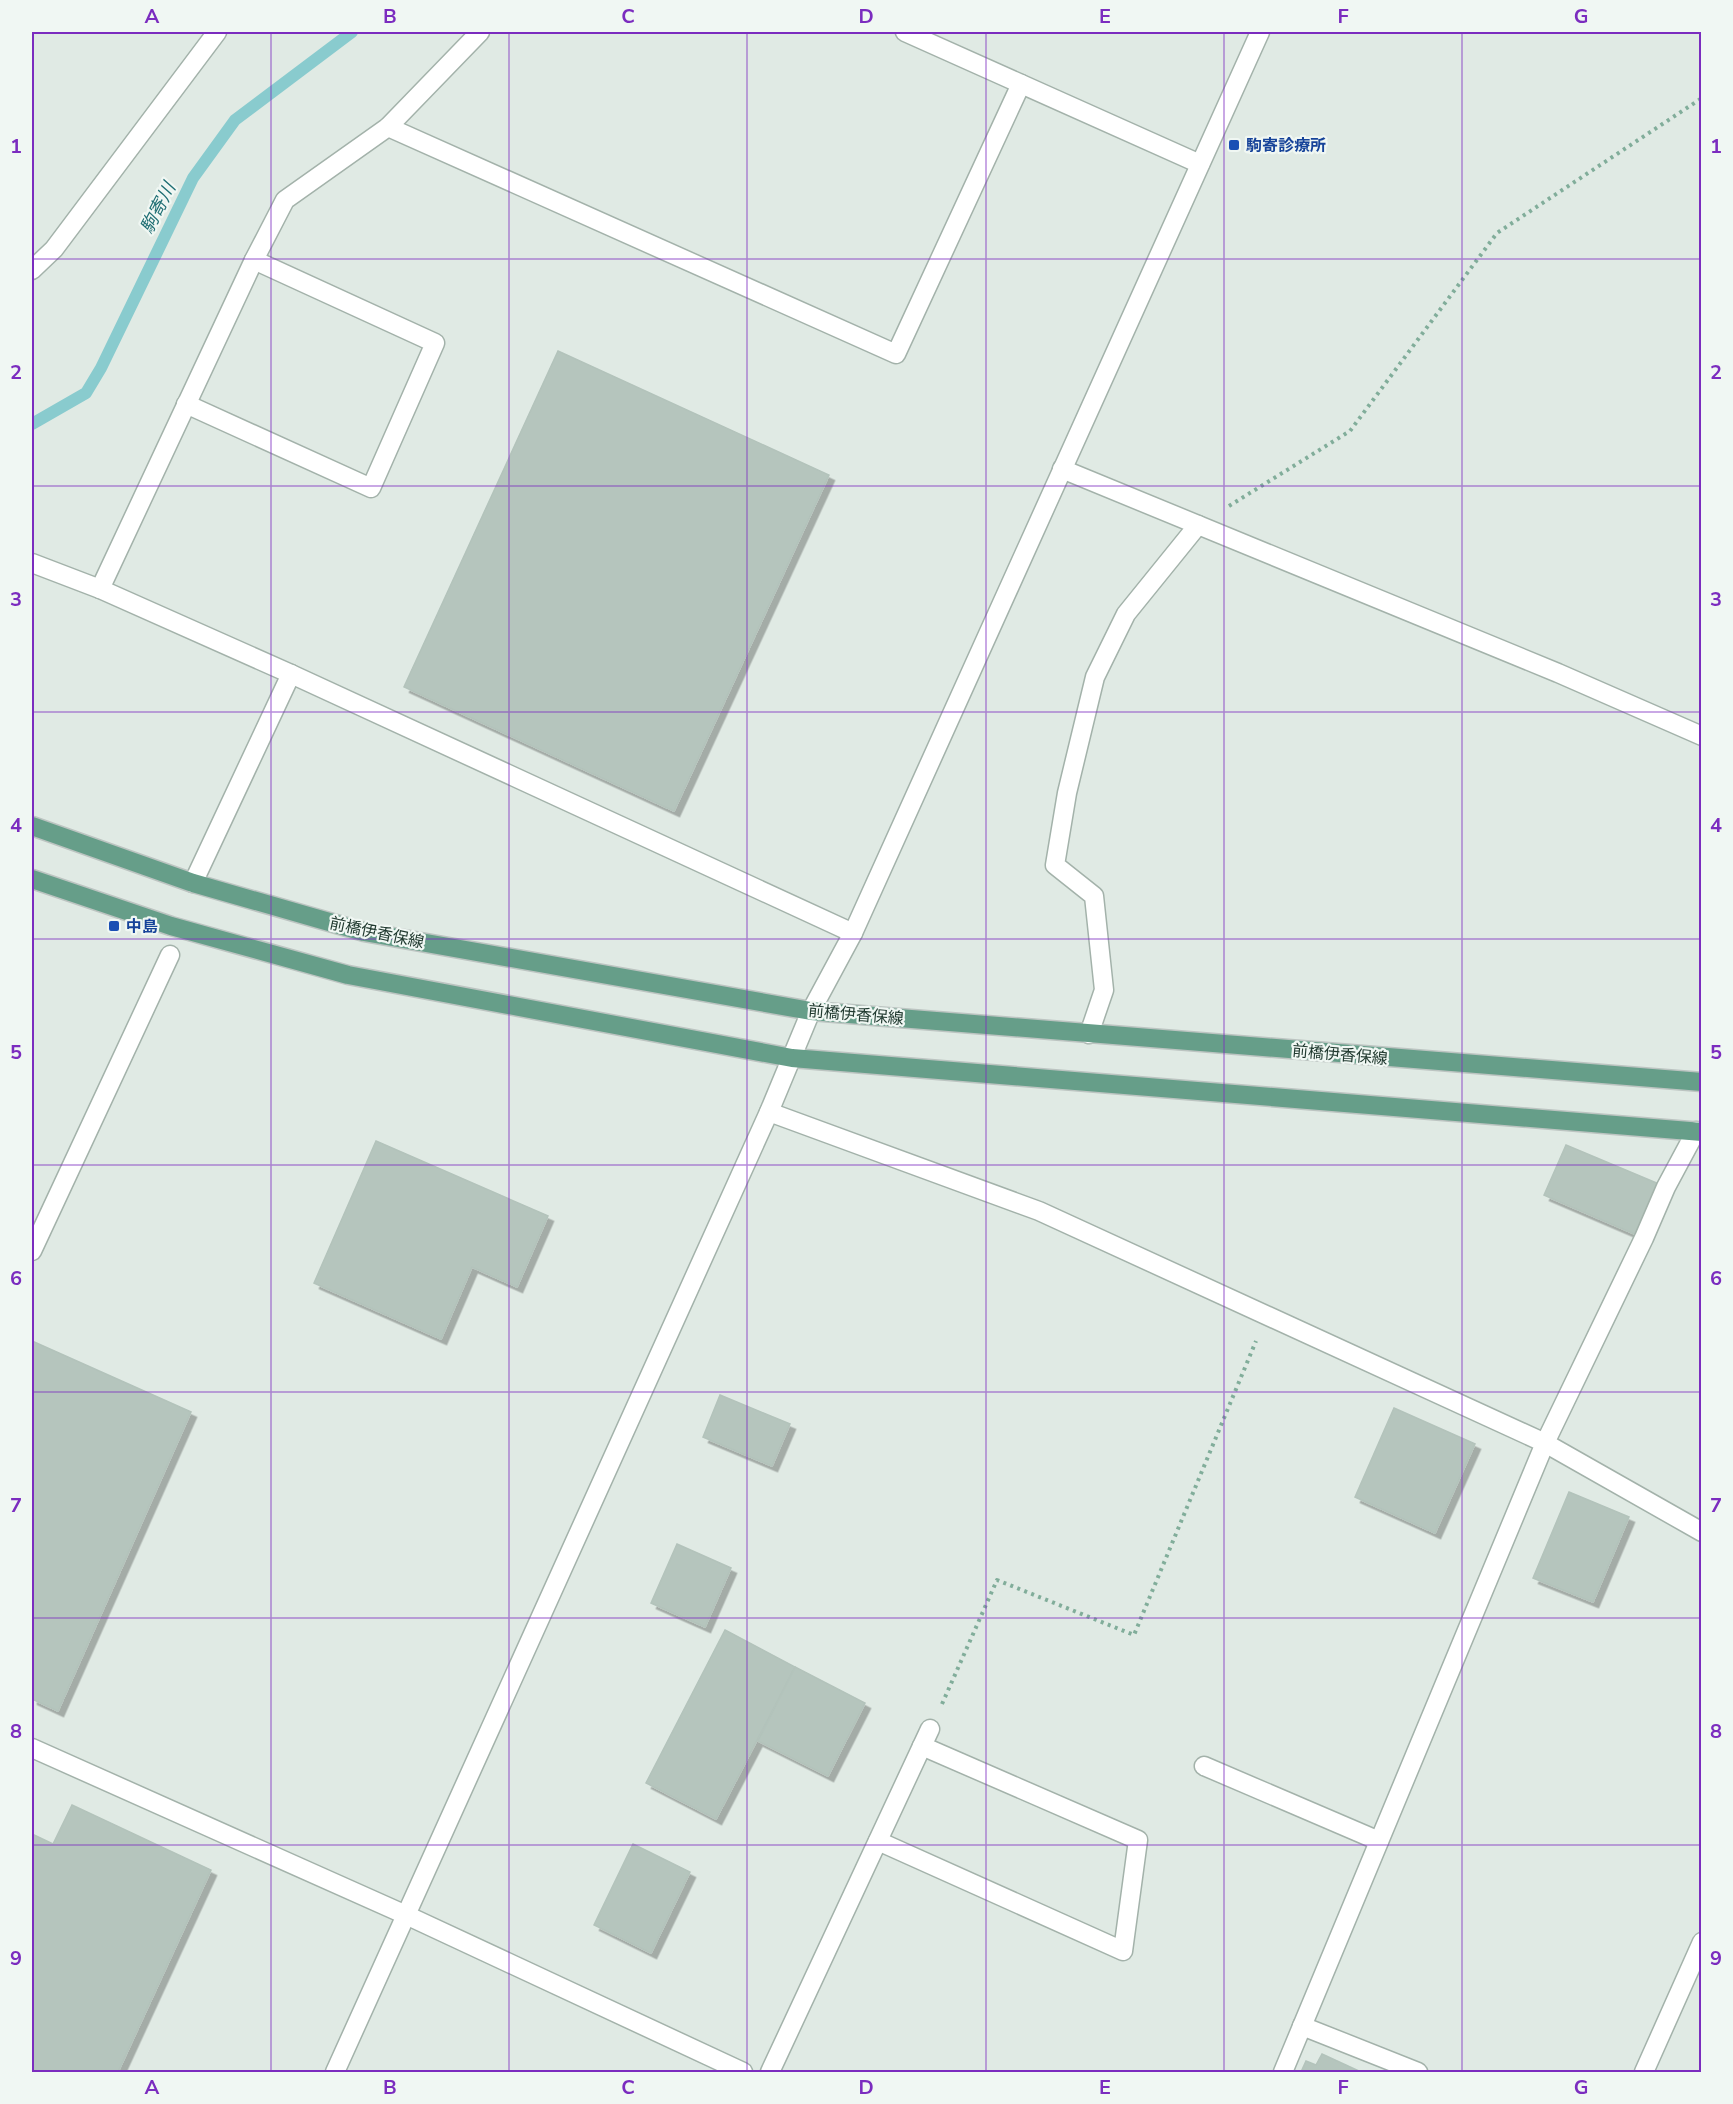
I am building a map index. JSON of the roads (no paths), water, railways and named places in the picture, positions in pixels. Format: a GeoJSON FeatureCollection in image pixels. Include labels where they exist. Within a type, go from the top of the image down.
{"type":"FeatureCollection","features":[{"type":"Feature","properties":{"kind":"main road","name":"前橋伊香保線"},"geometry":{"type":"LineString","coordinates":[[32,826],[192,884],[364,932],[811,1011],[1701,1082]]}},
{"type":"Feature","properties":{"kind":"main road"},"geometry":{"type":"LineString","coordinates":[[32,879],[171,926],[348,975],[792,1058],[1699,1132]]}},
{"type":"Feature","properties":{"kind":"street"},"geometry":{"type":"LineString","coordinates":[[32,270],[54,249],[218,32]]}},
{"type":"Feature","properties":{"kind":"street"},"geometry":{"type":"LineString","coordinates":[[100,589],[254,260],[285,201],[388,127],[480,32]]}},
{"type":"Feature","properties":{"kind":"street"},"geometry":{"type":"LineString","coordinates":[[905,32],[1200,164]]}},
{"type":"Feature","properties":{"kind":"street"},"geometry":{"type":"LineString","coordinates":[[335,2073],[769,1112],[811,1011],[853,933],[1260,32]]}},
{"type":"Feature","properties":{"kind":"street"},"geometry":{"type":"LineString","coordinates":[[388,127],[896,354],[1021,84]]}},
{"type":"Feature","properties":{"kind":"street"},"geometry":{"type":"LineString","coordinates":[[186,404],[371,488],[435,343],[254,260]]}},
{"type":"Feature","properties":{"kind":"street"},"geometry":{"type":"LineString","coordinates":[[1062,469],[1558,673],[1701,736]]}},
{"type":"Feature","properties":{"kind":"street"},"geometry":{"type":"LineString","coordinates":[[1089,1034],[1104,990],[1094,896],[1055,865],[1066,794],[1095,677],[1126,614],[1198,525]]}},
{"type":"Feature","properties":{"kind":"street"},"geometry":{"type":"LineString","coordinates":[[32,563],[100,589],[291,674],[853,933]]}},
{"type":"Feature","properties":{"kind":"street"},"geometry":{"type":"LineString","coordinates":[[192,884],[291,674]]}},
{"type":"Feature","properties":{"kind":"street"},"geometry":{"type":"LineString","coordinates":[[32,1251],[170,955]]}},
{"type":"Feature","properties":{"kind":"street"},"geometry":{"type":"LineString","coordinates":[[769,1112],[1039,1211],[1545,1443],[1701,1532]]}},
{"type":"Feature","properties":{"kind":"street"},"geometry":{"type":"LineString","coordinates":[[1282,2073],[1545,1443],[1644,1238],[1666,1187],[1699,1132]]}},
{"type":"Feature","properties":{"kind":"street"},"geometry":{"type":"LineString","coordinates":[[770,2073],[878,1841],[926,1738],[1138,1840],[1123,1951],[878,1841]]}},
{"type":"Feature","properties":{"kind":"street"},"geometry":{"type":"LineString","coordinates":[[32,1748],[406,1916],[743,2073]]}},
{"type":"Feature","properties":{"kind":"street"},"geometry":{"type":"LineString","coordinates":[[1204,1766],[1379,1841]]}},
{"type":"Feature","properties":{"kind":"street"},"geometry":{"type":"LineString","coordinates":[[1644,2073],[1701,1942]]}},
{"type":"Feature","properties":{"kind":"street"},"geometry":{"type":"LineString","coordinates":[[1302,2026],[1418,2073]]}},
{"type":"Feature","properties":{"kind":"waterway","name":"駒寄川"},"geometry":{"type":"LineString","coordinates":[[32,424],[86,393],[101,368],[193,178],[235,120],[352,32]]}},
{"type":"Feature","properties":{"kind":"place","name":"駒寄診療所"},"geometry":{"type":"Point","coordinates":[1234,145]}},
{"type":"Feature","properties":{"kind":"place","name":"中島"},"geometry":{"type":"Point","coordinates":[114,926]}}]}
